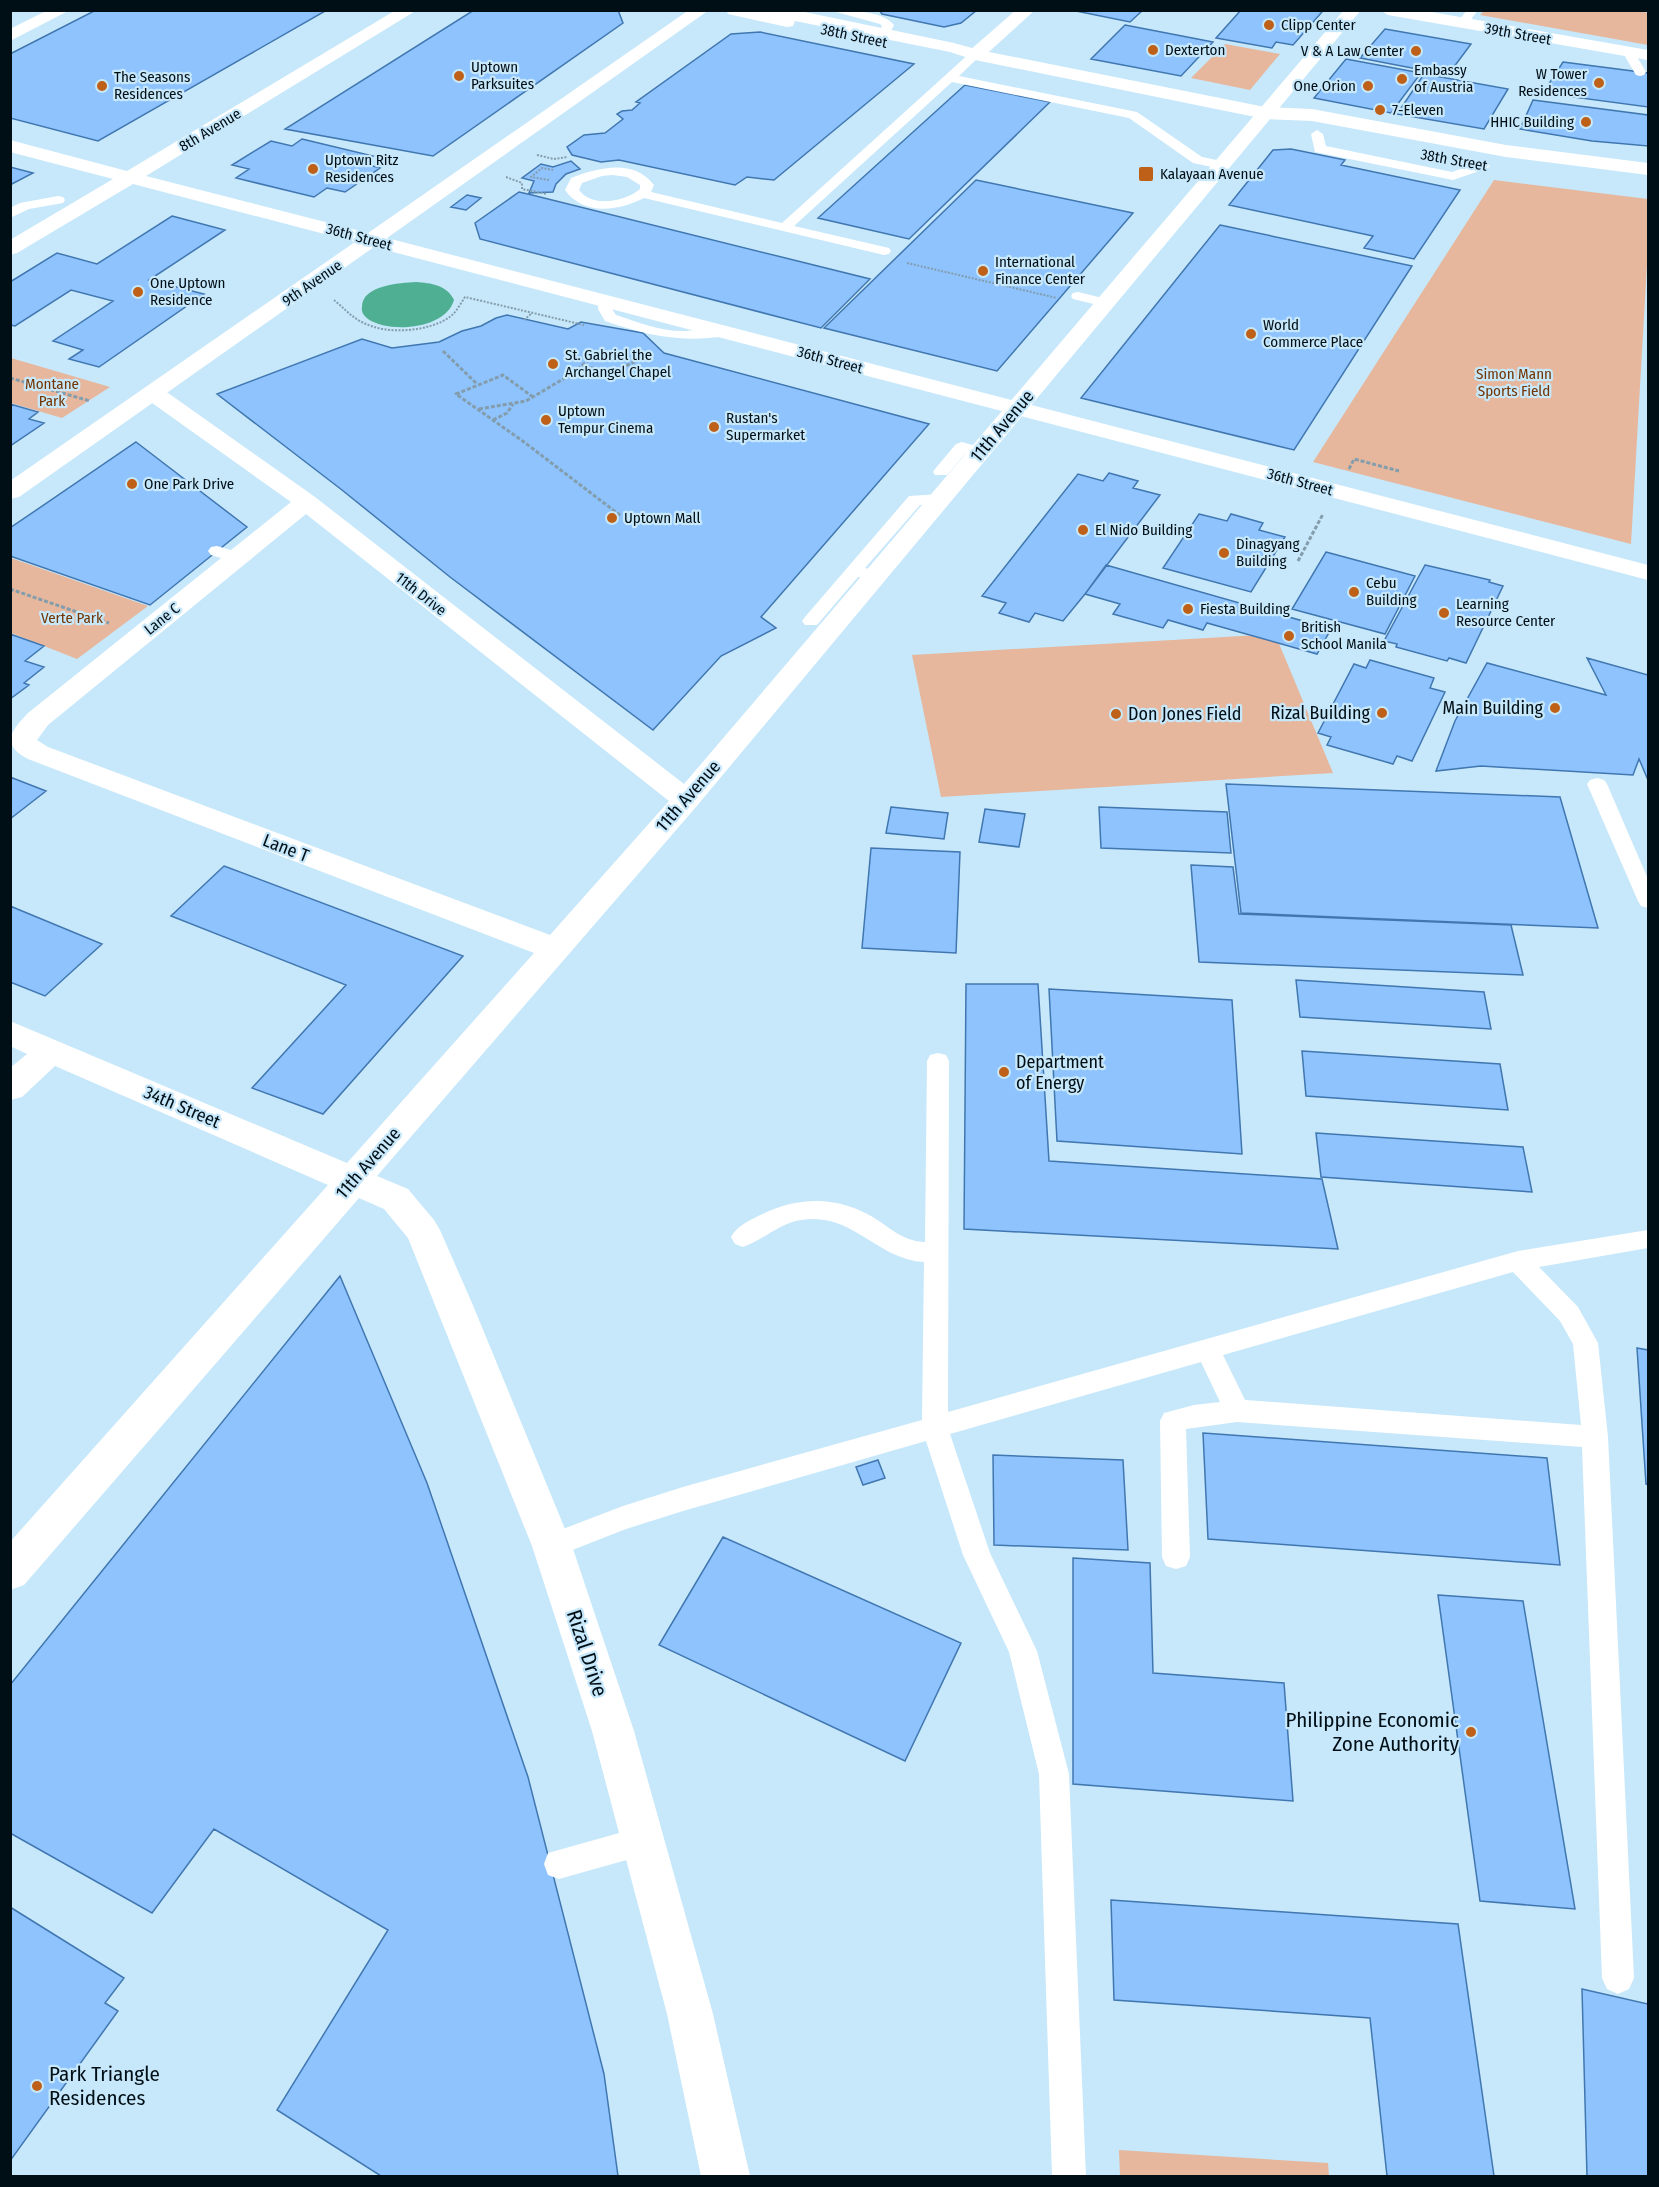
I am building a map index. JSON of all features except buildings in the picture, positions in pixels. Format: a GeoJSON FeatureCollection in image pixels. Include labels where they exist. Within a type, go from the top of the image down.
{"type":"FeatureCollection","features":[{"type":"Feature","properties":{"kind":"street"},"geometry":{"type":"LineString","coordinates":[[10,36],[62,10]]}},
{"type":"Feature","properties":{"kind":"street","name":"8th Avenue"},"geometry":{"type":"LineString","coordinates":[[10,227],[375,10]]}},
{"type":"Feature","properties":{"kind":"street","name":"8th Avenue"},"geometry":{"type":"LineString","coordinates":[[10,249],[409,10]]}},
{"type":"Feature","properties":{"kind":"street","name":"9th Avenue"},"geometry":{"type":"LineString","coordinates":[[10,492],[701,10]]}},
{"type":"Feature","properties":{"kind":"street","name":"38th Street"},"geometry":{"type":"LineString","coordinates":[[734,10],[946,54],[975,55]]}},
{"type":"Feature","properties":{"kind":"street","name":"38th Street"},"geometry":{"type":"LineString","coordinates":[[767,10],[803,14],[954,48],[975,55],[1265,113],[1312,115],[1496,149],[1648,169]]}},
{"type":"Feature","properties":{"kind":"street"},"geometry":{"type":"LineString","coordinates":[[975,55],[1027,10]]}},
{"type":"Feature","properties":{"kind":"street","name":"11th Avenue"},"geometry":{"type":"LineString","coordinates":[[10,1572],[686,800],[864,573],[940,499],[1353,10]]}},
{"type":"Feature","properties":{"kind":"street","name":"39th Street"},"geometry":{"type":"LineString","coordinates":[[1388,10],[1467,17],[1648,56]]}},
{"type":"Feature","properties":{"kind":"street","name":"38th Street"},"geometry":{"type":"LineString","coordinates":[[1265,113],[1300,131],[1549,175]]}},
{"type":"Feature","properties":{"kind":"street","name":"36th Street"},"geometry":{"type":"LineString","coordinates":[[10,146],[1648,573]]}},
{"type":"Feature","properties":{"kind":"street"},"geometry":{"type":"LineString","coordinates":[[1570,178],[1648,186]]}},
{"type":"Feature","properties":{"kind":"street","name":"11th Drive"},"geometry":{"type":"LineString","coordinates":[[153,393],[306,502],[686,800]]}},
{"type":"Feature","properties":{"kind":"street","name":"Lane C"},"geometry":{"type":"LineString","coordinates":[[23,740],[26,732],[38,719],[227,554],[306,502]]}},
{"type":"Feature","properties":{"kind":"street","name":"Lane T"},"geometry":{"type":"LineString","coordinates":[[23,740],[27,747],[38,753],[555,949]]}},
{"type":"Feature","properties":{"kind":"street","name":"34th Street"},"geometry":{"type":"LineString","coordinates":[[10,1033],[353,1180]]}},
{"type":"Feature","properties":{"kind":"street"},"geometry":{"type":"LineString","coordinates":[[10,1088],[51,1051]]}},
{"type":"Feature","properties":{"kind":"street","name":"Rizal Drive"},"geometry":{"type":"LineString","coordinates":[[353,1180],[396,1199],[422,1230],[454,1302],[552,1546],[613,1731],[644,1841],[690,2014],[725,2176]]}},
{"type":"Feature","properties":{"kind":"lane"},"geometry":{"type":"LineString","coordinates":[[834,10],[884,21],[888,25],[884,34]]}},
{"type":"Feature","properties":{"kind":"lane"},"geometry":{"type":"LineString","coordinates":[[1629,53],[1640,72]]}},
{"type":"Feature","properties":{"kind":"lane"},"geometry":{"type":"LineString","coordinates":[[785,227],[975,55]]}},
{"type":"Feature","properties":{"kind":"lane"},"geometry":{"type":"LineString","coordinates":[[951,78],[1133,115],[1198,160],[1222,165]]}},
{"type":"Feature","properties":{"kind":"lane"},"geometry":{"type":"LineString","coordinates":[[940,88],[958,91]]}},
{"type":"Feature","properties":{"kind":"lane"},"geometry":{"type":"LineString","coordinates":[[643,194],[647,185],[644,180],[621,172],[591,174],[576,181],[572,190],[578,198],[606,204],[627,202],[643,194],[884,251]]}},
{"type":"Feature","properties":{"kind":"lane"},"geometry":{"type":"LineString","coordinates":[[10,214],[25,206],[58,200]]}},
{"type":"Feature","properties":{"kind":"lane"},"geometry":{"type":"LineString","coordinates":[[1078,296],[1106,303]]}},
{"type":"Feature","properties":{"kind":"lane"},"geometry":{"type":"LineString","coordinates":[[941,472],[962,447],[980,452]]}},
{"type":"Feature","properties":{"kind":"lane"},"geometry":{"type":"LineString","coordinates":[[811,621],[864,573]]}},
{"type":"Feature","properties":{"kind":"lane"},"geometry":{"type":"LineString","coordinates":[[1598,784],[1648,901]]}},
{"type":"Feature","properties":{"kind":"lane"},"geometry":{"type":"LineString","coordinates":[[938,1061],[934,1428],[977,1555],[1023,1652],[1054,1774],[1069,2176]]}},
{"type":"Feature","properties":{"kind":"lane"},"geometry":{"type":"LineString","coordinates":[[743,1237],[774,1217],[814,1208],[836,1211],[864,1224],[906,1250],[935,1252]]}},
{"type":"Feature","properties":{"kind":"lane"},"geometry":{"type":"LineString","coordinates":[[552,1546],[605,1525],[684,1499],[1207,1348],[1518,1261],[1648,1239]]}},
{"type":"Feature","properties":{"kind":"lane"},"geometry":{"type":"LineString","coordinates":[[1518,1261],[1569,1314],[1585,1342],[1595,1437],[1618,1978]]}},
{"type":"Feature","properties":{"kind":"lane"},"geometry":{"type":"LineString","coordinates":[[1207,1348],[1237,1411]]}},
{"type":"Feature","properties":{"kind":"lane"},"geometry":{"type":"LineString","coordinates":[[1176,1557],[1173,1421],[1237,1411],[1595,1437]]}},
{"type":"Feature","properties":{"kind":"lane"},"geometry":{"type":"LineString","coordinates":[[559,1864],[644,1841]]}},
{"type":"Feature","properties":{"kind":"path"},"geometry":{"type":"LineString","coordinates":[[551,180],[531,177],[542,168],[558,170]]}},
{"type":"Feature","properties":{"kind":"path"},"geometry":{"type":"LineString","coordinates":[[505,177],[522,183],[522,189],[554,195]]}},
{"type":"Feature","properties":{"kind":"path"},"geometry":{"type":"LineString","coordinates":[[900,262],[1061,299]]}},
{"type":"Feature","properties":{"kind":"path"},"geometry":{"type":"LineString","coordinates":[[334,300],[355,318],[372,327],[400,330],[417,329],[451,316],[465,297],[587,326]]}},
{"type":"Feature","properties":{"kind":"path"},"geometry":{"type":"LineString","coordinates":[[524,320],[532,313]]}},
{"type":"Feature","properties":{"kind":"path"},"geometry":{"type":"LineString","coordinates":[[585,366],[609,372],[620,369],[643,356],[643,348]]}},
{"type":"Feature","properties":{"kind":"path"},"geometry":{"type":"LineString","coordinates":[[443,351],[477,384]]}},
{"type":"Feature","properties":{"kind":"path"},"geometry":{"type":"LineString","coordinates":[[478,410],[492,404],[528,401],[585,366],[594,356]]}},
{"type":"Feature","properties":{"kind":"path"},"geometry":{"type":"LineString","coordinates":[[533,397],[502,375],[456,394],[621,516]]}},
{"type":"Feature","properties":{"kind":"path"},"geometry":{"type":"LineString","coordinates":[[10,378],[100,404]]}},
{"type":"Feature","properties":{"kind":"path"},"geometry":{"type":"LineString","coordinates":[[493,420],[507,413],[513,404]]}},
{"type":"Feature","properties":{"kind":"path"},"geometry":{"type":"LineString","coordinates":[[1354,459],[1399,471]]}},
{"type":"Feature","properties":{"kind":"path"},"geometry":{"type":"LineString","coordinates":[[1298,561],[1315,530]]}},
{"type":"Feature","properties":{"kind":"path"},"geometry":{"type":"LineString","coordinates":[[10,589],[112,625]]}},
{"type":"Feature","properties":{"kind":"green space"},"geometry":{"type":"Polygon","coordinates":[[[1484,11],[1640,11],[1648,13],[1648,45],[1480,15],[1484,11]]]}},
{"type":"Feature","properties":{"kind":"green space"},"geometry":{"type":"Polygon","coordinates":[[[1225,44],[1280,54],[1250,90],[1191,78],[1225,44]]]}},
{"type":"Feature","properties":{"kind":"green space","name":"Simon Mann Sports Field"},"geometry":{"type":"Polygon","coordinates":[[[1494,180],[1648,199],[1648,247],[1631,544],[1313,462],[1494,180]]]}},
{"type":"Feature","properties":{"kind":"green space","name":"Montane Park"},"geometry":{"type":"Polygon","coordinates":[[[10,358],[110,387],[62,418],[11,403],[10,358]]]}},
{"type":"Feature","properties":{"kind":"green space","name":"Verte Park"},"geometry":{"type":"Polygon","coordinates":[[[10,558],[148,606],[77,659],[11,633],[10,558]]]}},
{"type":"Feature","properties":{"kind":"green space","name":"Don Jones Field"},"geometry":{"type":"Polygon","coordinates":[[[1275,634],[1333,773],[941,797],[912,655],[1275,634]]]}},
{"type":"Feature","properties":{"kind":"green space"},"geometry":{"type":"Polygon","coordinates":[[[1119,2150],[1328,2163],[1329,2176],[1120,2176],[1119,2150]]]}},
{"type":"Feature","properties":{"kind":"shaded area"},"geometry":{"type":"Polygon","coordinates":[[[416,282],[433,284],[447,291],[454,300],[449,310],[429,323],[403,327],[378,324],[363,314],[364,300],[368,294],[383,287],[416,282]]]}},
{"type":"Feature","properties":{"kind":"place","name":"Clipp Center"},"geometry":{"type":"Point","coordinates":[1269,25]}},
{"type":"Feature","properties":{"kind":"place","name":"Dexterton"},"geometry":{"type":"Point","coordinates":[1153,50]}},
{"type":"Feature","properties":{"kind":"place","name":"V & A Law Center"},"geometry":{"type":"Point","coordinates":[1416,51]}},
{"type":"Feature","properties":{"kind":"place","name":"Uptown Parksuites"},"geometry":{"type":"Point","coordinates":[459,76]}},
{"type":"Feature","properties":{"kind":"place","name":"Embassy of Austria"},"geometry":{"type":"Point","coordinates":[1402,79]}},
{"type":"Feature","properties":{"kind":"place","name":"W Tower Residences"},"geometry":{"type":"Point","coordinates":[1599,83]}},
{"type":"Feature","properties":{"kind":"place","name":"The Seasons Residences"},"geometry":{"type":"Point","coordinates":[102,86]}},
{"type":"Feature","properties":{"kind":"place","name":"One Orion"},"geometry":{"type":"Point","coordinates":[1368,86]}},
{"type":"Feature","properties":{"kind":"place","name":"7-Eleven"},"geometry":{"type":"Point","coordinates":[1380,110]}},
{"type":"Feature","properties":{"kind":"place","name":"HHIC Building"},"geometry":{"type":"Point","coordinates":[1586,122]}},
{"type":"Feature","properties":{"kind":"place","name":"Uptown Ritz Residences"},"geometry":{"type":"Point","coordinates":[313,169]}},
{"type":"Feature","properties":{"kind":"place","name":"Kalayaan Avenue"},"geometry":{"type":"Point","coordinates":[1146,174]}},
{"type":"Feature","properties":{"kind":"place","name":"International Finance Center"},"geometry":{"type":"Point","coordinates":[983,271]}},
{"type":"Feature","properties":{"kind":"place","name":"One Uptown Residence"},"geometry":{"type":"Point","coordinates":[138,292]}},
{"type":"Feature","properties":{"kind":"place","name":"World Commerce Place"},"geometry":{"type":"Point","coordinates":[1251,334]}},
{"type":"Feature","properties":{"kind":"place","name":"St. Gabriel the Archangel Chapel"},"geometry":{"type":"Point","coordinates":[553,364]}},
{"type":"Feature","properties":{"kind":"place","name":"Uptown Tempur Cinema"},"geometry":{"type":"Point","coordinates":[546,420]}},
{"type":"Feature","properties":{"kind":"place","name":"Rustan's Supermarket"},"geometry":{"type":"Point","coordinates":[714,427]}},
{"type":"Feature","properties":{"kind":"place","name":"One Park Drive"},"geometry":{"type":"Point","coordinates":[132,484]}},
{"type":"Feature","properties":{"kind":"place","name":"Uptown Mall"},"geometry":{"type":"Point","coordinates":[612,518]}},
{"type":"Feature","properties":{"kind":"place","name":"El Nido Building"},"geometry":{"type":"Point","coordinates":[1083,530]}},
{"type":"Feature","properties":{"kind":"place","name":"Dinagyang Building"},"geometry":{"type":"Point","coordinates":[1224,553]}},
{"type":"Feature","properties":{"kind":"place","name":"Cebu Building"},"geometry":{"type":"Point","coordinates":[1354,592]}},
{"type":"Feature","properties":{"kind":"place","name":"Fiesta Building"},"geometry":{"type":"Point","coordinates":[1188,609]}},
{"type":"Feature","properties":{"kind":"place","name":"Learning Resource Center"},"geometry":{"type":"Point","coordinates":[1444,613]}},
{"type":"Feature","properties":{"kind":"place","name":"British School Manila"},"geometry":{"type":"Point","coordinates":[1289,636]}},
{"type":"Feature","properties":{"kind":"place","name":"Main Building"},"geometry":{"type":"Point","coordinates":[1555,708]}},
{"type":"Feature","properties":{"kind":"place","name":"Rizal Building"},"geometry":{"type":"Point","coordinates":[1382,713]}},
{"type":"Feature","properties":{"kind":"place","name":"Don Jones Field"},"geometry":{"type":"Point","coordinates":[1116,714]}},
{"type":"Feature","properties":{"kind":"place","name":"Department of Energy"},"geometry":{"type":"Point","coordinates":[1004,1072]}},
{"type":"Feature","properties":{"kind":"place","name":"Philippine Economic Zone Authority"},"geometry":{"type":"Point","coordinates":[1471,1732]}},
{"type":"Feature","properties":{"kind":"place","name":"Park Triangle Residences"},"geometry":{"type":"Point","coordinates":[37,2086]}}]}
